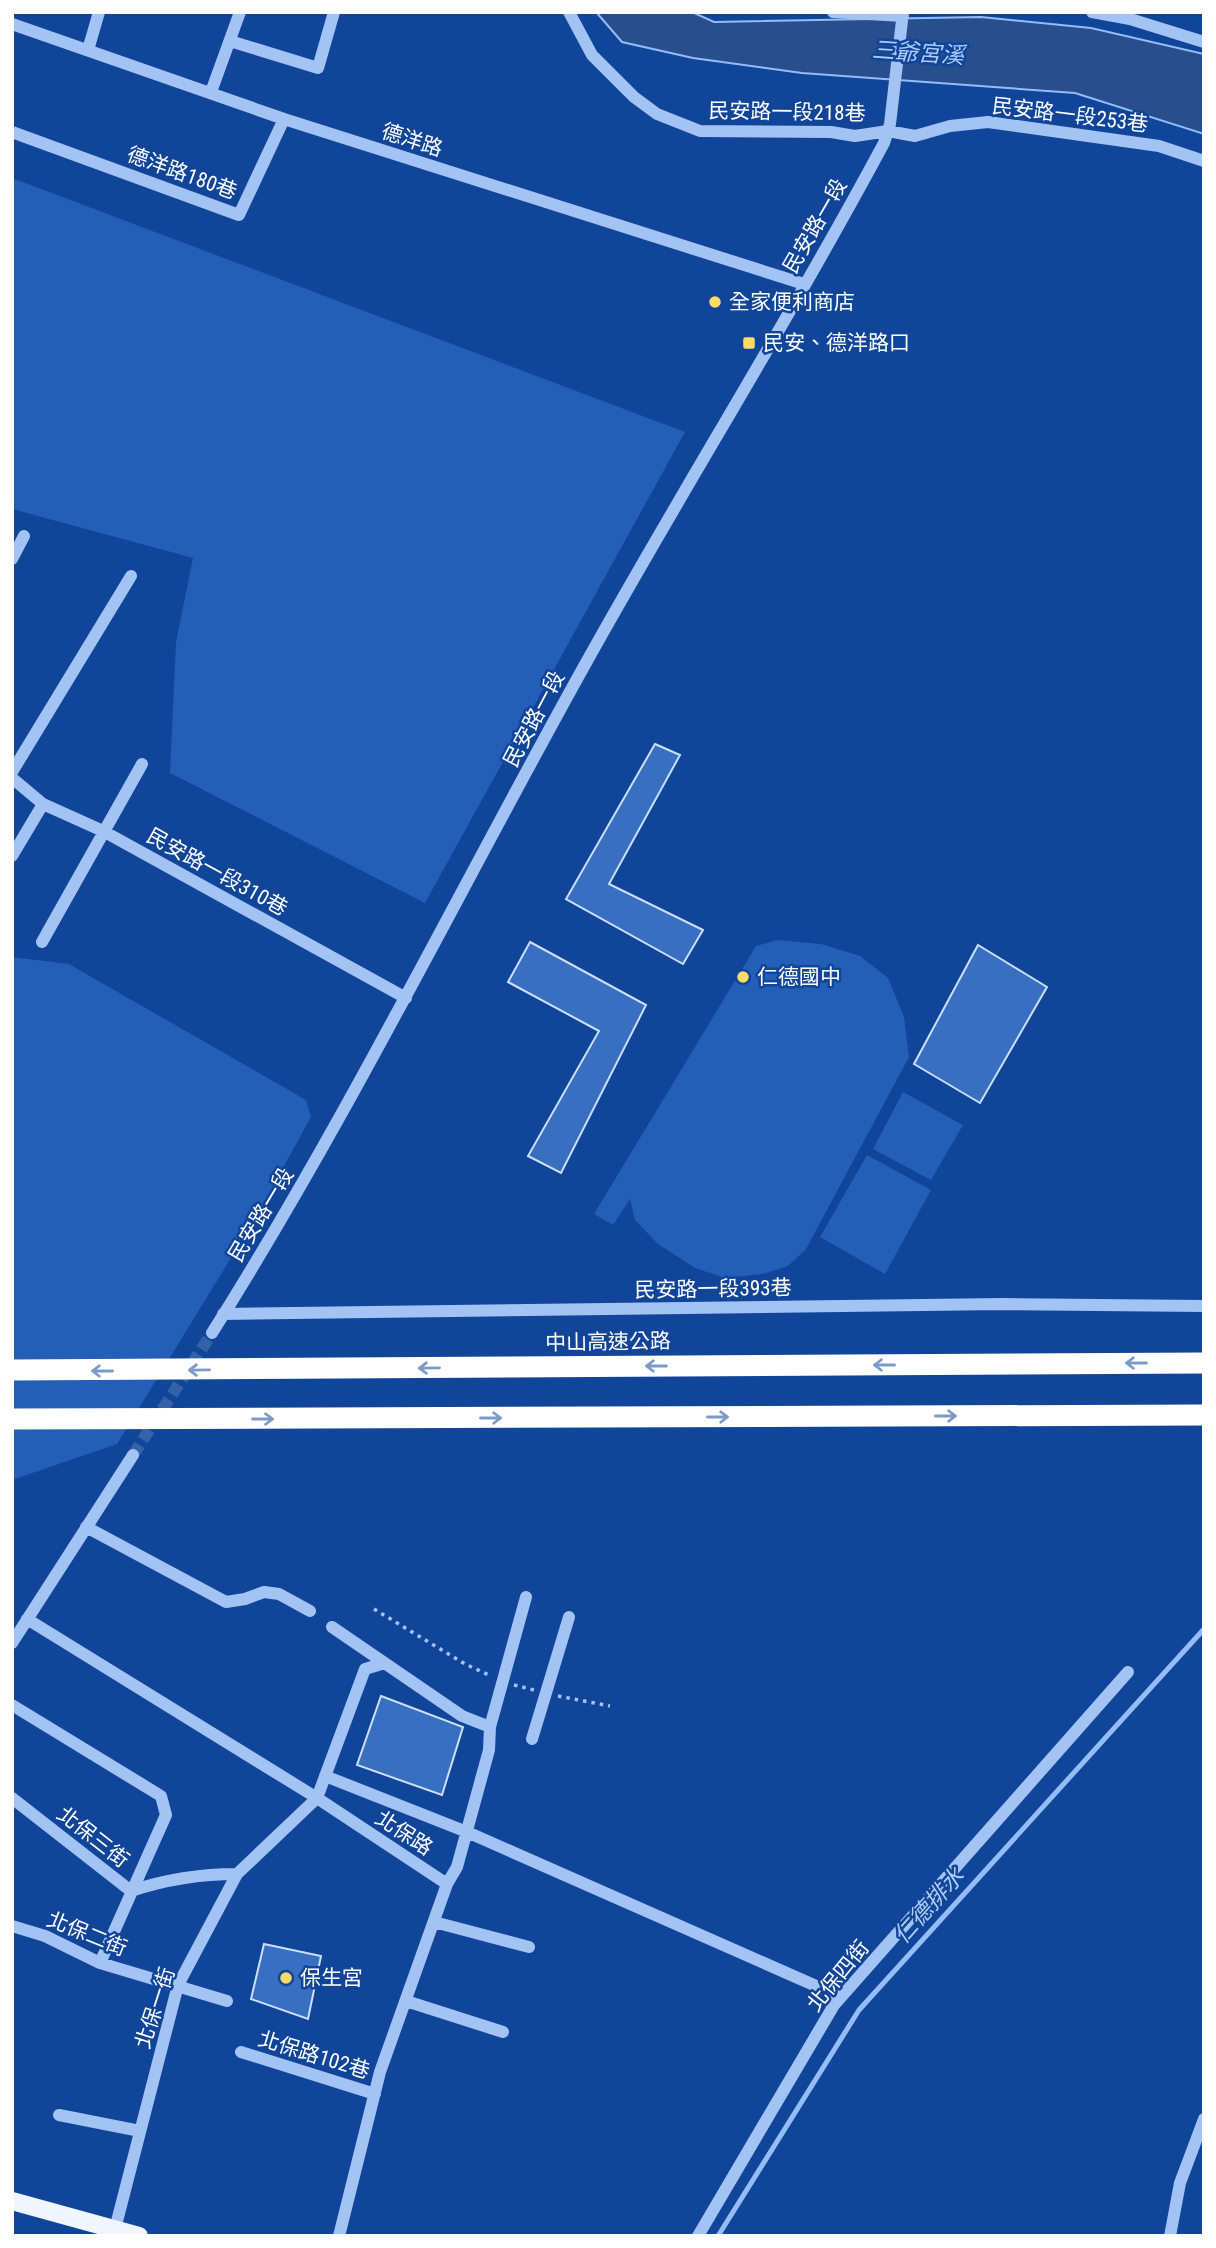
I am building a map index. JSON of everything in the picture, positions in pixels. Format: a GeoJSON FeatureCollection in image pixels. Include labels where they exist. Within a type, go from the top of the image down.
{"type":"FeatureCollection","features":[{"type":"Feature","properties":{"kind":"highway","name":"中山高速公路"},"geometry":{"type":"LineString","coordinates":[[12,1370],[1204,1363]]}},
{"type":"Feature","properties":{"kind":"highway"},"geometry":{"type":"LineString","coordinates":[[12,1419],[1204,1415]]}},
{"type":"Feature","properties":{"kind":"main road"},"geometry":{"type":"LineString","coordinates":[[12,2201],[138,2236]]}},
{"type":"Feature","properties":{"kind":"street"},"geometry":{"type":"LineString","coordinates":[[88,50],[99,12]]}},
{"type":"Feature","properties":{"kind":"street"},"geometry":{"type":"LineString","coordinates":[[211,92],[240,12]]}},
{"type":"Feature","properties":{"kind":"street"},"geometry":{"type":"LineString","coordinates":[[230,41],[318,68],[334,12]]}},
{"type":"Feature","properties":{"kind":"street","name":"民安路一段218巷"},"geometry":{"type":"LineString","coordinates":[[569,12],[592,55],[607,72],[657,114],[683,126],[700,131],[820,132],[855,136],[889,127]]}},
{"type":"Feature","properties":{"kind":"street"},"geometry":{"type":"LineString","coordinates":[[833,12],[902,19]]}},
{"type":"Feature","properties":{"kind":"street"},"geometry":{"type":"LineString","coordinates":[[1093,12],[1130,19],[1204,43]]}},
{"type":"Feature","properties":{"kind":"street","name":"民安路一段"},"geometry":{"type":"LineString","coordinates":[[212,1333],[309,1172],[406,998],[586,662],[853,201],[889,127],[902,19]]}},
{"type":"Feature","properties":{"kind":"street","name":"德洋路"},"geometry":{"type":"LineString","coordinates":[[12,24],[285,119],[804,284]]}},
{"type":"Feature","properties":{"kind":"street","name":"德洋路180巷"},"geometry":{"type":"LineString","coordinates":[[12,132],[239,215],[285,119]]}},
{"type":"Feature","properties":{"kind":"street","name":"民安路一段253巷"},"geometry":{"type":"LineString","coordinates":[[889,127],[915,136],[950,126],[988,122],[1159,146],[1204,161]]}},
{"type":"Feature","properties":{"kind":"street"},"geometry":{"type":"LineString","coordinates":[[12,559],[24,536]]}},
{"type":"Feature","properties":{"kind":"street"},"geometry":{"type":"LineString","coordinates":[[12,772],[131,576]]}},
{"type":"Feature","properties":{"kind":"street"},"geometry":{"type":"LineString","coordinates":[[41,942],[142,764]]}},
{"type":"Feature","properties":{"kind":"street","name":"民安路一段310巷"},"geometry":{"type":"LineString","coordinates":[[12,778],[43,804],[103,831],[406,998]]}},
{"type":"Feature","properties":{"kind":"street"},"geometry":{"type":"LineString","coordinates":[[12,856],[43,804]]}},
{"type":"Feature","properties":{"kind":"street","name":"民安路一段393巷"},"geometry":{"type":"LineString","coordinates":[[223,1314],[1003,1304],[1204,1306]]}},
{"type":"Feature","properties":{"kind":"street"},"geometry":{"type":"LineString","coordinates":[[12,1643],[133,1455]]}},
{"type":"Feature","properties":{"kind":"street"},"geometry":{"type":"LineString","coordinates":[[86,1527],[226,1602],[264,1592],[279,1594],[310,1611]]}},
{"type":"Feature","properties":{"kind":"street"},"geometry":{"type":"LineString","coordinates":[[339,2236],[375,2094],[447,1884],[457,1867],[489,1750],[489,1727],[526,1597]]}},
{"type":"Feature","properties":{"kind":"street"},"geometry":{"type":"LineString","coordinates":[[532,1739],[569,1617]]}},
{"type":"Feature","properties":{"kind":"street","name":"北保路"},"geometry":{"type":"LineString","coordinates":[[27,1619],[317,1798],[447,1884]]}},
{"type":"Feature","properties":{"kind":"street"},"geometry":{"type":"LineString","coordinates":[[332,1627],[462,1716],[489,1727]]}},
{"type":"Feature","properties":{"kind":"street"},"geometry":{"type":"LineString","coordinates":[[317,1798],[365,1669],[385,1664]]}},
{"type":"Feature","properties":{"kind":"street","name":"北保四街"},"geometry":{"type":"LineString","coordinates":[[698,2236],[834,2005],[1128,1672]]}},
{"type":"Feature","properties":{"kind":"street"},"geometry":{"type":"LineString","coordinates":[[12,1704],[161,1796],[166,1815],[100,1963]]}},
{"type":"Feature","properties":{"kind":"street"},"geometry":{"type":"LineString","coordinates":[[325,1776],[467,1832],[841,1997]]}},
{"type":"Feature","properties":{"kind":"street","name":"北保三街"},"geometry":{"type":"LineString","coordinates":[[12,1798],[131,1891],[162,1881],[200,1874],[237,1874]]}},
{"type":"Feature","properties":{"kind":"street","name":"北保一街"},"geometry":{"type":"LineString","coordinates":[[115,2229],[178,1985],[237,1874],[317,1798]]}},
{"type":"Feature","properties":{"kind":"street"},"geometry":{"type":"LineString","coordinates":[[434,1922],[528,1947]]}},
{"type":"Feature","properties":{"kind":"street","name":"北保二街"},"geometry":{"type":"LineString","coordinates":[[12,1926],[45,1936],[100,1963],[228,2001]]}},
{"type":"Feature","properties":{"kind":"street"},"geometry":{"type":"LineString","coordinates":[[406,2001],[503,2032]]}},
{"type":"Feature","properties":{"kind":"street","name":"北保路102巷"},"geometry":{"type":"LineString","coordinates":[[241,2052],[375,2094]]}},
{"type":"Feature","properties":{"kind":"street"},"geometry":{"type":"LineString","coordinates":[[59,2115],[140,2131]]}},
{"type":"Feature","properties":{"kind":"street"},"geometry":{"type":"LineString","coordinates":[[1170,2236],[1180,2183],[1204,2119]]}},
{"type":"Feature","properties":{"kind":"path"},"geometry":{"type":"LineString","coordinates":[[374,1609],[465,1664],[502,1681],[610,1706]]}},
{"type":"Feature","properties":{"kind":"shaded area"},"geometry":{"type":"Polygon","coordinates":[[[12,178],[685,432],[425,903],[170,773],[176,642],[193,558],[12,509],[12,178]]]}},
{"type":"Feature","properties":{"kind":"shaded area"},"geometry":{"type":"Polygon","coordinates":[[[777,940],[821,944],[860,956],[888,978],[904,1017],[909,1057],[806,1249],[788,1266],[763,1274],[725,1278],[695,1268],[658,1244],[635,1220],[630,1199],[613,1225],[594,1214],[756,946],[777,940]]]}},
{"type":"Feature","properties":{"kind":"shaded area"},"geometry":{"type":"Polygon","coordinates":[[[12,957],[69,964],[306,1100],[311,1117],[256,1217],[117,1444],[12,1480],[12,957]]]}},
{"type":"Feature","properties":{"kind":"shaded area"},"geometry":{"type":"Polygon","coordinates":[[[903,1092],[963,1125],[931,1180],[873,1149],[903,1092]]]}},
{"type":"Feature","properties":{"kind":"shaded area"},"geometry":{"type":"Polygon","coordinates":[[[867,1155],[931,1190],[885,1274],[820,1237],[867,1155]]]}},
{"type":"Feature","properties":{"kind":"water","name":"三爺宮溪"},"geometry":{"type":"Polygon","coordinates":[[[596,12],[692,12],[714,22],[981,17],[1091,28],[1204,54],[1204,134],[1075,93],[802,73],[693,58],[622,42],[596,12]]]}},
{"type":"Feature","properties":{"kind":"building"},"geometry":{"type":"Polygon","coordinates":[[[655,744],[680,755],[609,884],[703,930],[683,964],[566,899],[655,744]]]}},
{"type":"Feature","properties":{"kind":"building"},"geometry":{"type":"Polygon","coordinates":[[[530,942],[646,1005],[561,1173],[528,1156],[599,1031],[508,982],[530,942]]]}},
{"type":"Feature","properties":{"kind":"building"},"geometry":{"type":"Polygon","coordinates":[[[978,945],[1047,987],[980,1103],[914,1064],[978,945]]]}},
{"type":"Feature","properties":{"kind":"building"},"geometry":{"type":"Polygon","coordinates":[[[381,1696],[463,1727],[442,1795],[357,1765],[381,1696]]]}},
{"type":"Feature","properties":{"kind":"building","name":"保生宮"},"geometry":{"type":"Polygon","coordinates":[[[264,1944],[321,1956],[308,2019],[251,1999],[264,1944]]]}},
{"type":"Feature","properties":{"kind":"waterway","name":"仁德排水"},"geometry":{"type":"LineString","coordinates":[[718,2236],[859,2010],[1204,1629]]}},
{"type":"Feature","properties":{"kind":"tunnel"},"geometry":{"type":"LineString","coordinates":[[133,1455],[212,1333]]}},
{"type":"Feature","properties":{"kind":"place","name":"全家便利商店"},"geometry":{"type":"Point","coordinates":[715,302]}},
{"type":"Feature","properties":{"kind":"place","name":"民安、德洋路口"},"geometry":{"type":"Point","coordinates":[749,343]}},
{"type":"Feature","properties":{"kind":"place","name":"仁德國中"},"geometry":{"type":"Point","coordinates":[743,977]}},
{"type":"Feature","properties":{"kind":"place","name":"保生宮"},"geometry":{"type":"Point","coordinates":[286,1978]}}]}
